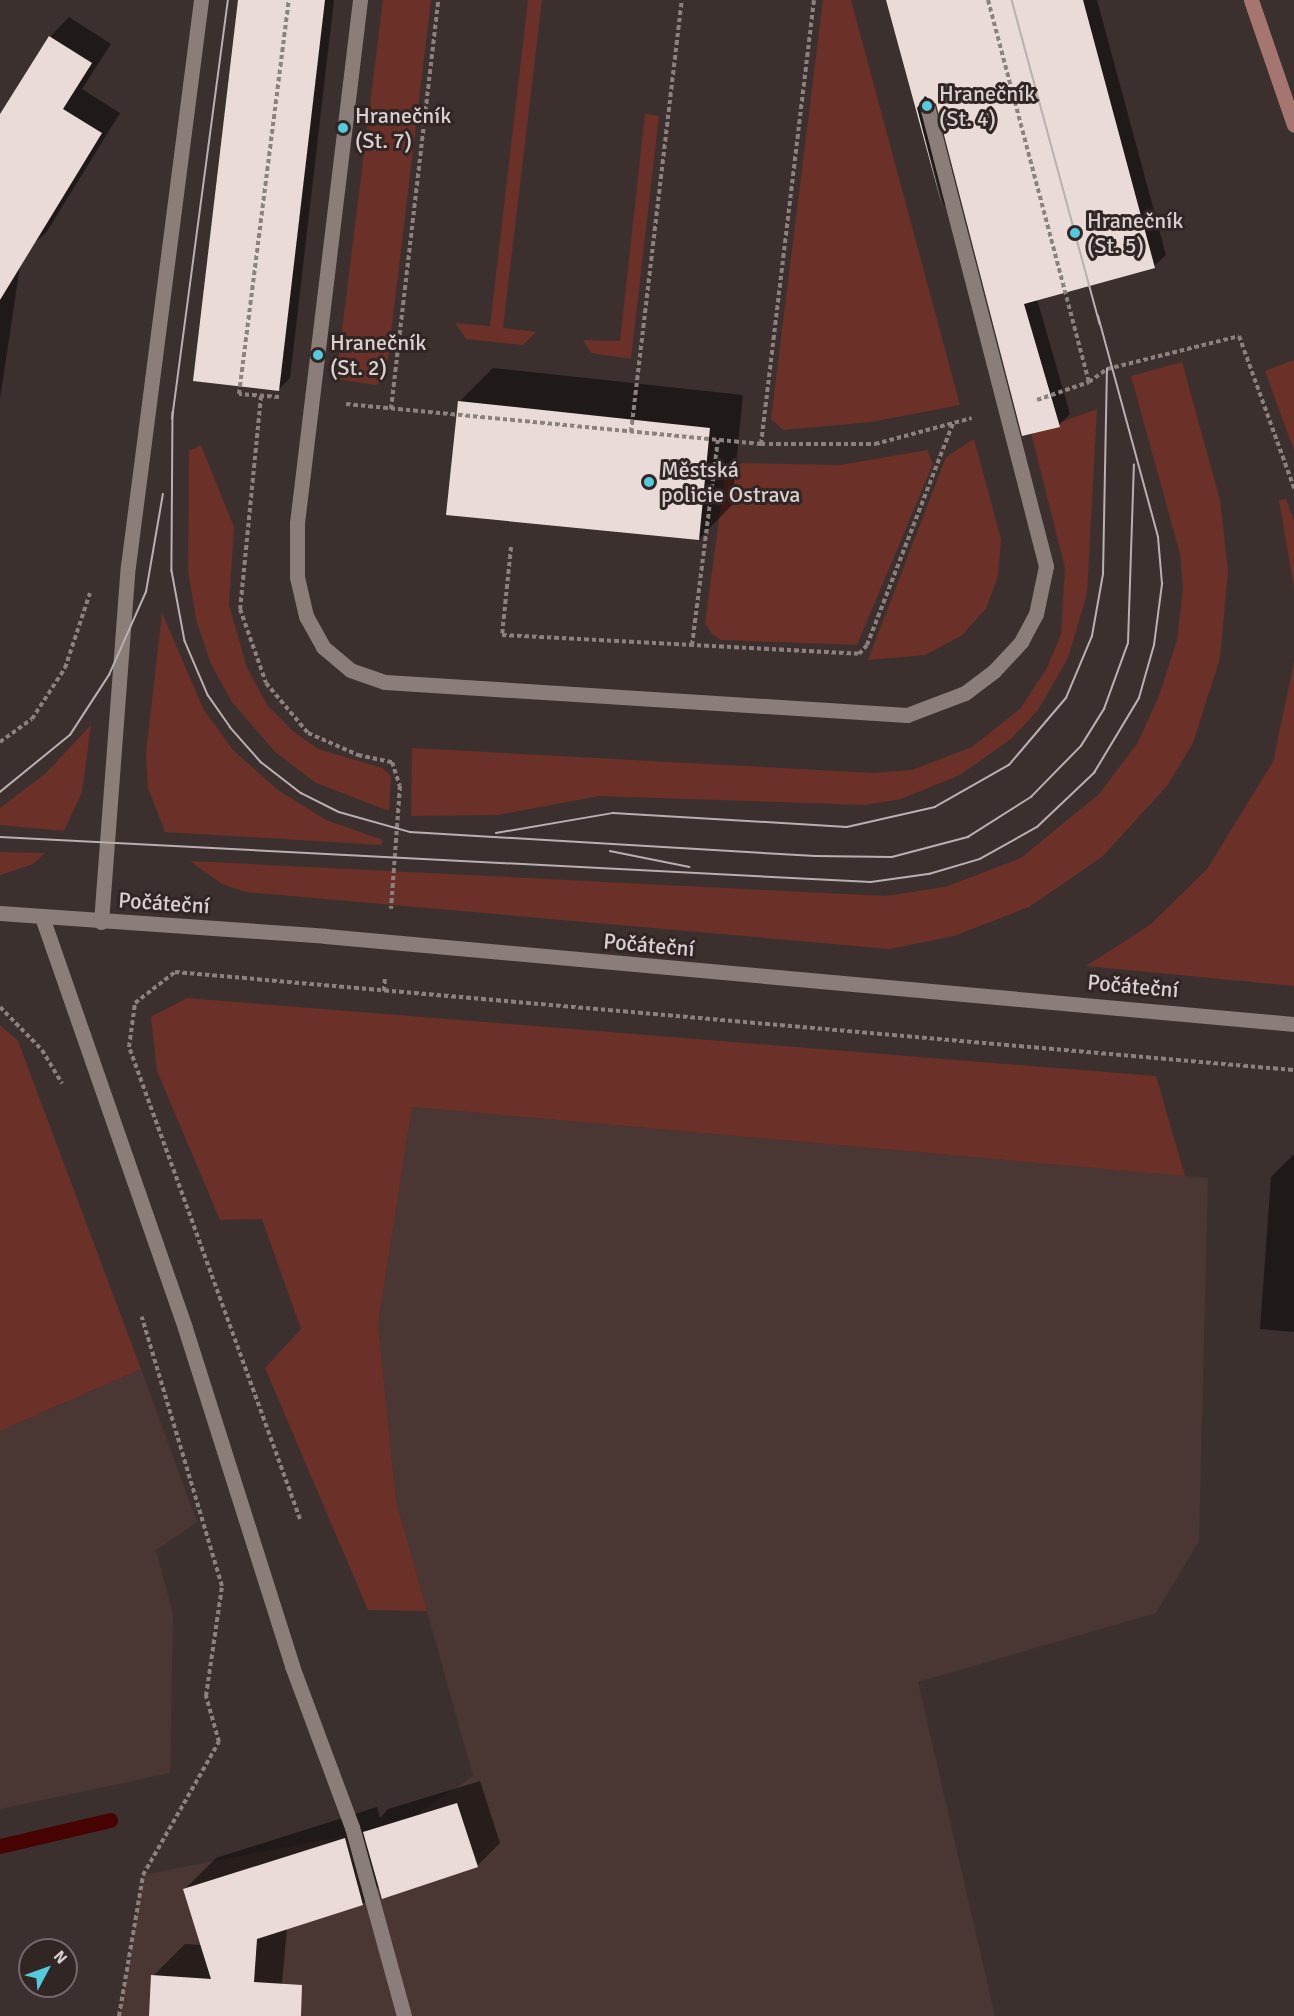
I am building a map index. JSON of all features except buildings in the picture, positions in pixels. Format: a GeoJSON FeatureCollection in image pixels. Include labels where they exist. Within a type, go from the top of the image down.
{"type":"FeatureCollection","features":[{"type":"Feature","properties":{"kind":"main road"},"geometry":{"type":"LineString","coordinates":[[1251,0],[1294,125]]}},
{"type":"Feature","properties":{"kind":"street"},"geometry":{"type":"LineString","coordinates":[[101,922],[127,577],[201,0]]}},
{"type":"Feature","properties":{"kind":"street"},"geometry":{"type":"LineString","coordinates":[[360,0],[315,401],[297,523],[297,577],[306,616],[323,647],[350,670],[386,682],[907,715],[938,707],[994,671],[1021,642],[1045,589],[1047,566],[927,106]]}},
{"type":"Feature","properties":{"kind":"street","name":"Počáteční"},"geometry":{"type":"LineString","coordinates":[[0,913],[388,942],[1294,1024]]}},
{"type":"Feature","properties":{"kind":"street"},"geometry":{"type":"LineString","coordinates":[[42,917],[184,1328],[292,1666],[352,1827],[404,2016]]}},
{"type":"Feature","properties":{"kind":"path"},"geometry":{"type":"LineString","coordinates":[[289,0],[239,394],[761,444],[875,444],[1005,410],[1089,382],[1107,369],[1239,336],[1294,488]]}},
{"type":"Feature","properties":{"kind":"path"},"geometry":{"type":"LineString","coordinates":[[391,409],[438,0]]}},
{"type":"Feature","properties":{"kind":"path"},"geometry":{"type":"LineString","coordinates":[[631,432],[682,0]]}},
{"type":"Feature","properties":{"kind":"path"},"geometry":{"type":"LineString","coordinates":[[761,444],[813,0]]}},
{"type":"Feature","properties":{"kind":"path"},"geometry":{"type":"LineString","coordinates":[[988,0],[1089,382]]}},
{"type":"Feature","properties":{"kind":"path"},"geometry":{"type":"LineString","coordinates":[[261,396],[240,609],[266,684],[308,733],[358,755],[392,762],[400,786],[384,991]]}},
{"type":"Feature","properties":{"kind":"path"},"geometry":{"type":"LineString","coordinates":[[511,547],[502,634],[859,654],[867,645],[953,423]]}},
{"type":"Feature","properties":{"kind":"path"},"geometry":{"type":"LineString","coordinates":[[692,645],[718,440]]}},
{"type":"Feature","properties":{"kind":"path"},"geometry":{"type":"LineString","coordinates":[[0,742],[32,718],[65,668],[94,580]]}},
{"type":"Feature","properties":{"kind":"path"},"geometry":{"type":"LineString","coordinates":[[300,1519],[129,1047],[135,1003],[175,972],[1294,1070]]}},
{"type":"Feature","properties":{"kind":"path"},"geometry":{"type":"LineString","coordinates":[[0,1007],[42,1050],[66,1090]]}},
{"type":"Feature","properties":{"kind":"path"},"geometry":{"type":"LineString","coordinates":[[119,2016],[143,1875],[219,1743],[206,1696],[222,1586],[140,1311]]}},
{"type":"Feature","properties":{"kind":"shaded area"},"geometry":{"type":"Polygon","coordinates":[[[383,0],[431,0],[386,375],[377,385],[336,379],[383,0]]]}},
{"type":"Feature","properties":{"kind":"shaded area"},"geometry":{"type":"Polygon","coordinates":[[[528,0],[542,0],[503,328],[536,332],[523,345],[466,339],[455,323],[490,326],[528,0]]]}},
{"type":"Feature","properties":{"kind":"shaded area"},"geometry":{"type":"Polygon","coordinates":[[[823,0],[851,0],[960,405],[871,422],[783,430],[771,419],[823,0]]]}},
{"type":"Feature","properties":{"kind":"shaded area"},"geometry":{"type":"Polygon","coordinates":[[[645,114],[659,116],[631,359],[591,353],[583,340],[620,341],[645,114]]]}},
{"type":"Feature","properties":{"kind":"shaded area"},"geometry":{"type":"Polygon","coordinates":[[[1294,360],[1294,451],[1265,371],[1294,360]]]}},
{"type":"Feature","properties":{"kind":"shaded area"},"geometry":{"type":"Polygon","coordinates":[[[1182,362],[1220,500],[1228,571],[1220,658],[1193,743],[1167,786],[1102,857],[1029,907],[954,936],[890,949],[246,892],[222,884],[190,861],[885,896],[945,887],[1021,858],[1099,794],[1137,744],[1159,696],[1177,640],[1183,589],[1180,554],[1131,376],[1182,362]]]}},
{"type":"Feature","properties":{"kind":"shaded area"},"geometry":{"type":"Polygon","coordinates":[[[1097,409],[1087,594],[1068,658],[1038,710],[1011,739],[960,775],[901,799],[865,805],[599,796],[498,815],[411,816],[412,748],[874,773],[912,770],[972,747],[1020,709],[1047,668],[1061,634],[1065,568],[1031,433],[1097,409]]]}},
{"type":"Feature","properties":{"kind":"shaded area"},"geometry":{"type":"Polygon","coordinates":[[[974,439],[1001,539],[998,576],[986,609],[961,636],[925,655],[868,660],[946,457],[974,439]]]}},
{"type":"Feature","properties":{"kind":"shaded area"},"geometry":{"type":"Polygon","coordinates":[[[201,445],[234,527],[229,605],[247,668],[268,706],[294,732],[318,749],[382,768],[391,776],[389,811],[316,783],[275,752],[232,702],[211,664],[196,619],[188,571],[189,451],[201,445]]]}},
{"type":"Feature","properties":{"kind":"shaded area"},"geometry":{"type":"Polygon","coordinates":[[[927,450],[933,464],[857,645],[721,640],[712,634],[705,623],[726,469],[743,463],[840,465],[927,450]]]}},
{"type":"Feature","properties":{"kind":"shaded area"},"geometry":{"type":"Polygon","coordinates":[[[1286,499],[1294,521],[1294,588],[1279,500],[1286,499]]]}},
{"type":"Feature","properties":{"kind":"shaded area"},"geometry":{"type":"Polygon","coordinates":[[[162,613],[204,710],[233,750],[278,790],[326,820],[383,840],[381,845],[165,832],[148,788],[146,753],[162,613]]]}},
{"type":"Feature","properties":{"kind":"shaded area"},"geometry":{"type":"Polygon","coordinates":[[[1294,662],[1294,986],[1086,966],[1150,925],[1207,869],[1273,762],[1294,662]]]}},
{"type":"Feature","properties":{"kind":"shaded area"},"geometry":{"type":"Polygon","coordinates":[[[91,725],[82,792],[64,831],[0,825],[0,808],[45,774],[91,725]]]}},
{"type":"Feature","properties":{"kind":"shaded area"},"geometry":{"type":"Polygon","coordinates":[[[0,852],[45,853],[33,864],[0,875],[0,852]]]}},
{"type":"Feature","properties":{"kind":"shaded area"},"geometry":{"type":"Polygon","coordinates":[[[187,998],[1156,1076],[1185,1176],[412,1107],[378,1324],[396,1500],[427,1611],[368,1610],[265,1368],[301,1329],[262,1219],[220,1220],[157,1071],[151,1017],[187,998]]]}},
{"type":"Feature","properties":{"kind":"shaded area"},"geometry":{"type":"Polygon","coordinates":[[[0,1025],[18,1041],[141,1369],[0,1431],[0,1025]]]}},
{"type":"Feature","properties":{"kind":"shaded area"},"geometry":{"type":"Polygon","coordinates":[[[412,1107],[1208,1178],[1199,1541],[1156,1613],[918,1682],[995,2016],[119,2016],[143,1875],[403,1824],[473,1776],[396,1500],[378,1324],[412,1107]]]}},
{"type":"Feature","properties":{"kind":"shaded area"},"geometry":{"type":"Polygon","coordinates":[[[141,1369],[197,1522],[156,1550],[173,1614],[170,1773],[0,1809],[0,1431],[141,1369]]]}},
{"type":"Feature","properties":{"kind":"waterway"},"geometry":{"type":"LineString","coordinates":[[0,1846],[110,1820]]}},
{"type":"Feature","properties":{"kind":"tram line"},"geometry":{"type":"LineString","coordinates":[[172,419],[228,0]]}},
{"type":"Feature","properties":{"kind":"tram line"},"geometry":{"type":"LineString","coordinates":[[1012,0],[1100,324]]}},
{"type":"Feature","properties":{"kind":"tram line"},"geometry":{"type":"LineString","coordinates":[[0,837],[871,882],[929,874],[980,859],[1037,827],[1094,773],[1139,698],[1154,645],[1162,584],[1158,537],[1098,316]]}},
{"type":"Feature","properties":{"kind":"tram line"},"geometry":{"type":"LineString","coordinates":[[496,833],[613,813],[847,827],[935,807],[1009,765],[1066,698],[1092,636],[1103,574],[1107,369]]}},
{"type":"Feature","properties":{"kind":"tram line"},"geometry":{"type":"LineString","coordinates":[[173,412],[172,571],[185,641],[208,695],[230,727],[261,762],[301,793],[339,812],[410,832],[815,856],[892,857],[968,837],[1031,797],[1081,746],[1104,709],[1128,643],[1134,465]]}},
{"type":"Feature","properties":{"kind":"tram line"},"geometry":{"type":"LineString","coordinates":[[0,792],[70,735],[109,675],[146,592],[163,494]]}},
{"type":"Feature","properties":{"kind":"tram line"},"geometry":{"type":"LineString","coordinates":[[610,851],[689,867]]}},
{"type":"Feature","properties":{"kind":"place","name":"Hranečník (St. 4)"},"geometry":{"type":"Point","coordinates":[927,106]}},
{"type":"Feature","properties":{"kind":"place","name":"Hranečník (St. 7)"},"geometry":{"type":"Point","coordinates":[343,128]}},
{"type":"Feature","properties":{"kind":"place","name":"Hranečník (St. 5)"},"geometry":{"type":"Point","coordinates":[1075,233]}},
{"type":"Feature","properties":{"kind":"place","name":"Hranečník (St. 2)"},"geometry":{"type":"Point","coordinates":[318,355]}},
{"type":"Feature","properties":{"kind":"place","name":"Městská policie Ostrava"},"geometry":{"type":"Point","coordinates":[649,482]}}]}
